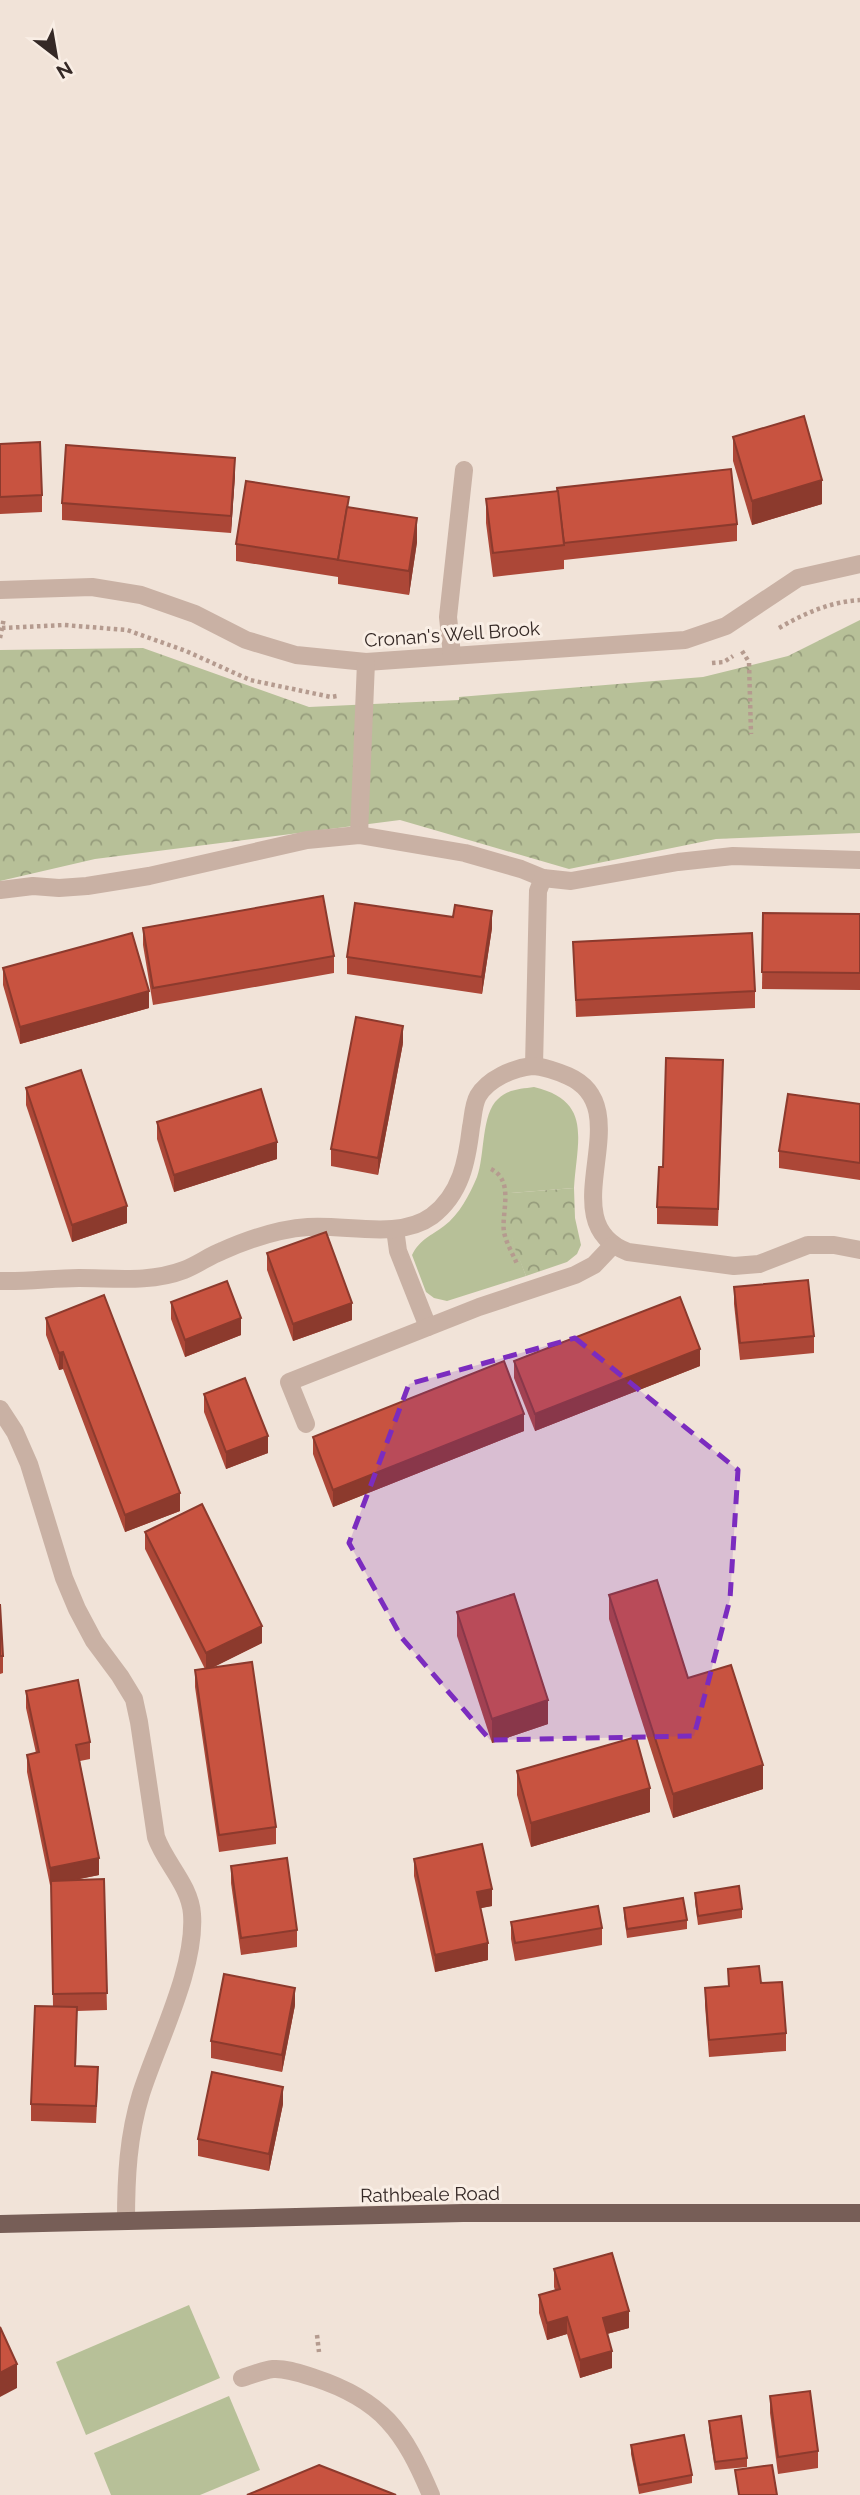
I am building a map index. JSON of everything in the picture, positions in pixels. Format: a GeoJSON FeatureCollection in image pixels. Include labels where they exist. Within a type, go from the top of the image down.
{"type":"FeatureCollection","features":[{"type":"Feature","properties":{"kind":"main road","name":"Rathbeale Road"},"geometry":{"type":"LineString","coordinates":[[0,2224],[476,2213],[860,2213]]}},
{"type":"Feature","properties":{"kind":"street"},"geometry":{"type":"LineString","coordinates":[[452,655],[448,617],[464,470]]}},
{"type":"Feature","properties":{"kind":"street","name":"Cronan's Well Brook"},"geometry":{"type":"LineString","coordinates":[[0,590],[92,587],[141,595],[195,614],[246,640],[296,655],[366,662],[685,639],[726,626],[798,578],[860,564]]}},
{"type":"Feature","properties":{"kind":"street"},"geometry":{"type":"LineString","coordinates":[[359,835],[366,662]]}},
{"type":"Feature","properties":{"kind":"street"},"geometry":{"type":"LineString","coordinates":[[0,890],[33,886],[87,886],[149,876],[307,840],[359,835],[465,853],[544,878],[571,881],[678,862],[733,856],[860,859]]}},
{"type":"Feature","properties":{"kind":"street"},"geometry":{"type":"LineString","coordinates":[[534,1066],[538,891],[544,878]]}},
{"type":"Feature","properties":{"kind":"street"},"geometry":{"type":"LineString","coordinates":[[0,1281],[146,1279],[183,1270],[221,1251],[280,1230],[309,1226],[395,1229],[412,1226],[431,1216],[457,1188],[467,1160],[478,1097],[494,1080],[515,1070],[534,1066],[569,1076],[586,1088],[596,1103],[599,1124],[593,1192],[595,1221],[612,1246],[628,1252],[734,1266],[759,1264],[808,1245],[834,1245],[860,1250]]}},
{"type":"Feature","properties":{"kind":"street"},"geometry":{"type":"LineString","coordinates":[[395,1229],[398,1251],[428,1327]]}},
{"type":"Feature","properties":{"kind":"street"},"geometry":{"type":"LineString","coordinates":[[306,1424],[289,1382],[428,1327],[575,1275],[594,1265],[612,1246]]}},
{"type":"Feature","properties":{"kind":"street"},"geometry":{"type":"LineString","coordinates":[[0,1409],[15,1432],[29,1464],[64,1578],[77,1609],[94,1641],[134,1699],[156,1837],[161,1852],[184,1886],[192,1911],[192,1942],[185,1969],[132,2128],[126,2170],[126,2221]]}},
{"type":"Feature","properties":{"kind":"street"},"geometry":{"type":"LineString","coordinates":[[242,2378],[273,2369],[292,2371],[327,2382],[368,2401],[393,2425],[418,2463],[431,2495]]}},
{"type":"Feature","properties":{"kind":"path"},"geometry":{"type":"LineString","coordinates":[[741,651],[749,663],[751,734]]}},
{"type":"Feature","properties":{"kind":"path"},"geometry":{"type":"LineString","coordinates":[[467,1160],[496,1171],[504,1185],[507,1208],[504,1231],[526,1292]]}},
{"type":"Feature","properties":{"kind":"highlighted area"},"geometry":{"type":"Polygon","coordinates":[[[575,1338],[738,1470],[730,1599],[694,1736],[490,1740],[402,1638],[349,1543],[409,1384],[575,1338]]]}},
{"type":"Feature","properties":{"kind":"green space"},"geometry":{"type":"Polygon","coordinates":[[[860,620],[860,833],[716,839],[569,869],[400,820],[95,859],[0,881],[0,650],[143,648],[309,707],[459,700],[459,697],[703,677],[788,656],[860,620]]]}},
{"type":"Feature","properties":{"kind":"green space"},"geometry":{"type":"Polygon","coordinates":[[[534,1087],[553,1093],[566,1102],[573,1112],[578,1139],[574,1188],[511,1193],[513,1241],[526,1276],[447,1301],[434,1298],[426,1292],[412,1255],[422,1241],[449,1221],[467,1197],[480,1168],[489,1115],[498,1099],[515,1090],[534,1087]]]}},
{"type":"Feature","properties":{"kind":"green space"},"geometry":{"type":"Polygon","coordinates":[[[574,1188],[575,1218],[581,1245],[577,1254],[567,1262],[526,1276],[509,1226],[511,1193],[574,1188]]]}},
{"type":"Feature","properties":{"kind":"green space"},"geometry":{"type":"Polygon","coordinates":[[[189,2305],[220,2378],[86,2435],[56,2362],[189,2305]]]}},
{"type":"Feature","properties":{"kind":"green space"},"geometry":{"type":"Polygon","coordinates":[[[229,2396],[260,2470],[200,2495],[111,2495],[94,2453],[229,2396]]]}},
{"type":"Feature","properties":{"kind":"building"},"geometry":{"type":"Polygon","coordinates":[[[804,416],[822,480],[752,501],[733,437],[804,416]]]}},
{"type":"Feature","properties":{"kind":"building"},"geometry":{"type":"Polygon","coordinates":[[[40,442],[42,495],[0,497],[0,444],[40,442]]]}},
{"type":"Feature","properties":{"kind":"building"},"geometry":{"type":"Polygon","coordinates":[[[66,445],[235,458],[231,516],[62,503],[66,445]]]}},
{"type":"Feature","properties":{"kind":"building"},"geometry":{"type":"Polygon","coordinates":[[[731,469],[737,524],[564,543],[557,488],[731,469]]]}},
{"type":"Feature","properties":{"kind":"building"},"geometry":{"type":"Polygon","coordinates":[[[246,481],[349,497],[338,560],[236,544],[246,481]]]}},
{"type":"Feature","properties":{"kind":"building"},"geometry":{"type":"Polygon","coordinates":[[[558,491],[564,545],[493,553],[486,499],[558,491]]]}},
{"type":"Feature","properties":{"kind":"building"},"geometry":{"type":"Polygon","coordinates":[[[347,507],[417,518],[409,571],[338,560],[347,507]]]}},
{"type":"Feature","properties":{"kind":"building"},"geometry":{"type":"Polygon","coordinates":[[[323,896],[334,956],[153,988],[143,928],[323,896]]]}},
{"type":"Feature","properties":{"kind":"building"},"geometry":{"type":"Polygon","coordinates":[[[355,903],[453,917],[455,905],[492,911],[482,977],[347,957],[355,903]]]}},
{"type":"Feature","properties":{"kind":"building"},"geometry":{"type":"Polygon","coordinates":[[[763,913],[860,914],[860,973],[762,972],[763,913]]]}},
{"type":"Feature","properties":{"kind":"building"},"geometry":{"type":"Polygon","coordinates":[[[132,933],[149,991],[20,1027],[3,968],[132,933]]]}},
{"type":"Feature","properties":{"kind":"building"},"geometry":{"type":"Polygon","coordinates":[[[752,933],[755,991],[576,1000],[573,942],[752,933]]]}},
{"type":"Feature","properties":{"kind":"building"},"geometry":{"type":"Polygon","coordinates":[[[356,1017],[403,1026],[378,1158],[331,1149],[356,1017]]]}},
{"type":"Feature","properties":{"kind":"building"},"geometry":{"type":"Polygon","coordinates":[[[666,1058],[723,1060],[718,1209],[657,1207],[659,1167],[663,1167],[666,1058]]]}},
{"type":"Feature","properties":{"kind":"building"},"geometry":{"type":"Polygon","coordinates":[[[81,1070],[127,1206],[72,1225],[26,1088],[81,1070]]]}},
{"type":"Feature","properties":{"kind":"building"},"geometry":{"type":"Polygon","coordinates":[[[261,1089],[277,1142],[174,1175],[157,1122],[261,1089]]]}},
{"type":"Feature","properties":{"kind":"building"},"geometry":{"type":"Polygon","coordinates":[[[788,1094],[860,1104],[860,1163],[779,1151],[788,1094]]]}},
{"type":"Feature","properties":{"kind":"building"},"geometry":{"type":"Polygon","coordinates":[[[326,1232],[352,1303],[293,1324],[267,1253],[326,1232]]]}},
{"type":"Feature","properties":{"kind":"building"},"geometry":{"type":"Polygon","coordinates":[[[808,1280],[814,1336],[740,1343],[734,1287],[808,1280]]]}},
{"type":"Feature","properties":{"kind":"building"},"geometry":{"type":"Polygon","coordinates":[[[227,1281],[241,1318],[185,1340],[171,1302],[227,1281]]]}},
{"type":"Feature","properties":{"kind":"building"},"geometry":{"type":"Polygon","coordinates":[[[104,1295],[180,1493],[125,1515],[63,1352],[59,1353],[46,1318],[104,1295]]]}},
{"type":"Feature","properties":{"kind":"building"},"geometry":{"type":"Polygon","coordinates":[[[680,1297],[700,1349],[535,1414],[514,1361],[680,1297]]]}},
{"type":"Feature","properties":{"kind":"building"},"geometry":{"type":"Polygon","coordinates":[[[504,1361],[524,1414],[333,1490],[313,1437],[504,1361]]]}},
{"type":"Feature","properties":{"kind":"building"},"geometry":{"type":"Polygon","coordinates":[[[245,1378],[268,1436],[226,1452],[204,1394],[245,1378]]]}},
{"type":"Feature","properties":{"kind":"building"},"geometry":{"type":"Polygon","coordinates":[[[202,1504],[262,1626],[206,1653],[145,1532],[202,1504]]]}},
{"type":"Feature","properties":{"kind":"building"},"geometry":{"type":"Polygon","coordinates":[[[657,1580],[688,1678],[731,1665],[763,1765],[673,1794],[609,1595],[657,1580]]]}},
{"type":"Feature","properties":{"kind":"building"},"geometry":{"type":"Polygon","coordinates":[[[514,1594],[548,1700],[492,1719],[457,1612],[514,1594]]]}},
{"type":"Feature","properties":{"kind":"building"},"geometry":{"type":"Polygon","coordinates":[[[0,1604],[3,1656],[0,1656],[0,1604]]]}},
{"type":"Feature","properties":{"kind":"building"},"geometry":{"type":"Polygon","coordinates":[[[252,1662],[276,1827],[219,1835],[195,1670],[252,1662]]]}},
{"type":"Feature","properties":{"kind":"building"},"geometry":{"type":"Polygon","coordinates":[[[78,1680],[90,1742],[76,1745],[99,1858],[50,1868],[27,1755],[39,1752],[26,1691],[78,1680]]]}},
{"type":"Feature","properties":{"kind":"building"},"geometry":{"type":"Polygon","coordinates":[[[636,1737],[650,1788],[531,1823],[517,1771],[636,1737]]]}},
{"type":"Feature","properties":{"kind":"building"},"geometry":{"type":"Polygon","coordinates":[[[482,1844],[492,1889],[477,1892],[488,1943],[435,1955],[414,1859],[482,1844]]]}},
{"type":"Feature","properties":{"kind":"building"},"geometry":{"type":"Polygon","coordinates":[[[287,1858],[297,1930],[241,1938],[231,1866],[287,1858]]]}},
{"type":"Feature","properties":{"kind":"building"},"geometry":{"type":"Polygon","coordinates":[[[104,1879],[107,1993],[53,1994],[51,1881],[104,1879]]]}},
{"type":"Feature","properties":{"kind":"building"},"geometry":{"type":"Polygon","coordinates":[[[739,1886],[742,1909],[698,1916],[695,1893],[739,1886]]]}},
{"type":"Feature","properties":{"kind":"building"},"geometry":{"type":"Polygon","coordinates":[[[683,1898],[687,1920],[627,1929],[624,1908],[683,1898]]]}},
{"type":"Feature","properties":{"kind":"building"},"geometry":{"type":"Polygon","coordinates":[[[598,1906],[602,1928],[515,1943],[511,1922],[598,1906]]]}},
{"type":"Feature","properties":{"kind":"building"},"geometry":{"type":"Polygon","coordinates":[[[759,1966],[761,1983],[782,1982],[786,2033],[709,2040],[705,1988],[729,1986],[728,1969],[759,1966]]]}},
{"type":"Feature","properties":{"kind":"building"},"geometry":{"type":"Polygon","coordinates":[[[224,1974],[295,1988],[282,2055],[211,2041],[224,1974]]]}},
{"type":"Feature","properties":{"kind":"building"},"geometry":{"type":"Polygon","coordinates":[[[35,2006],[77,2007],[75,2066],[98,2067],[96,2106],[31,2104],[35,2006]]]}},
{"type":"Feature","properties":{"kind":"building"},"geometry":{"type":"Polygon","coordinates":[[[212,2072],[283,2087],[269,2154],[198,2139],[212,2072]]]}},
{"type":"Feature","properties":{"kind":"building"},"geometry":{"type":"Polygon","coordinates":[[[612,2253],[629,2311],[603,2318],[612,2351],[580,2360],[567,2317],[547,2323],[539,2295],[560,2289],[554,2269],[612,2253]]]}},
{"type":"Feature","properties":{"kind":"building"},"geometry":{"type":"Polygon","coordinates":[[[0,2327],[17,2364],[0,2373],[0,2327]]]}},
{"type":"Feature","properties":{"kind":"building"},"geometry":{"type":"Polygon","coordinates":[[[810,2391],[818,2451],[778,2457],[770,2396],[810,2391]]]}},
{"type":"Feature","properties":{"kind":"building"},"geometry":{"type":"Polygon","coordinates":[[[741,2416],[747,2458],[715,2462],[709,2421],[741,2416]]]}},
{"type":"Feature","properties":{"kind":"building"},"geometry":{"type":"Polygon","coordinates":[[[684,2435],[692,2475],[639,2485],[631,2445],[684,2435]]]}},
{"type":"Feature","properties":{"kind":"building"},"geometry":{"type":"Polygon","coordinates":[[[319,2465],[396,2495],[247,2495],[319,2465]]]}},
{"type":"Feature","properties":{"kind":"building"},"geometry":{"type":"Polygon","coordinates":[[[772,2465],[777,2495],[739,2495],[735,2470],[772,2465]]]}}]}
